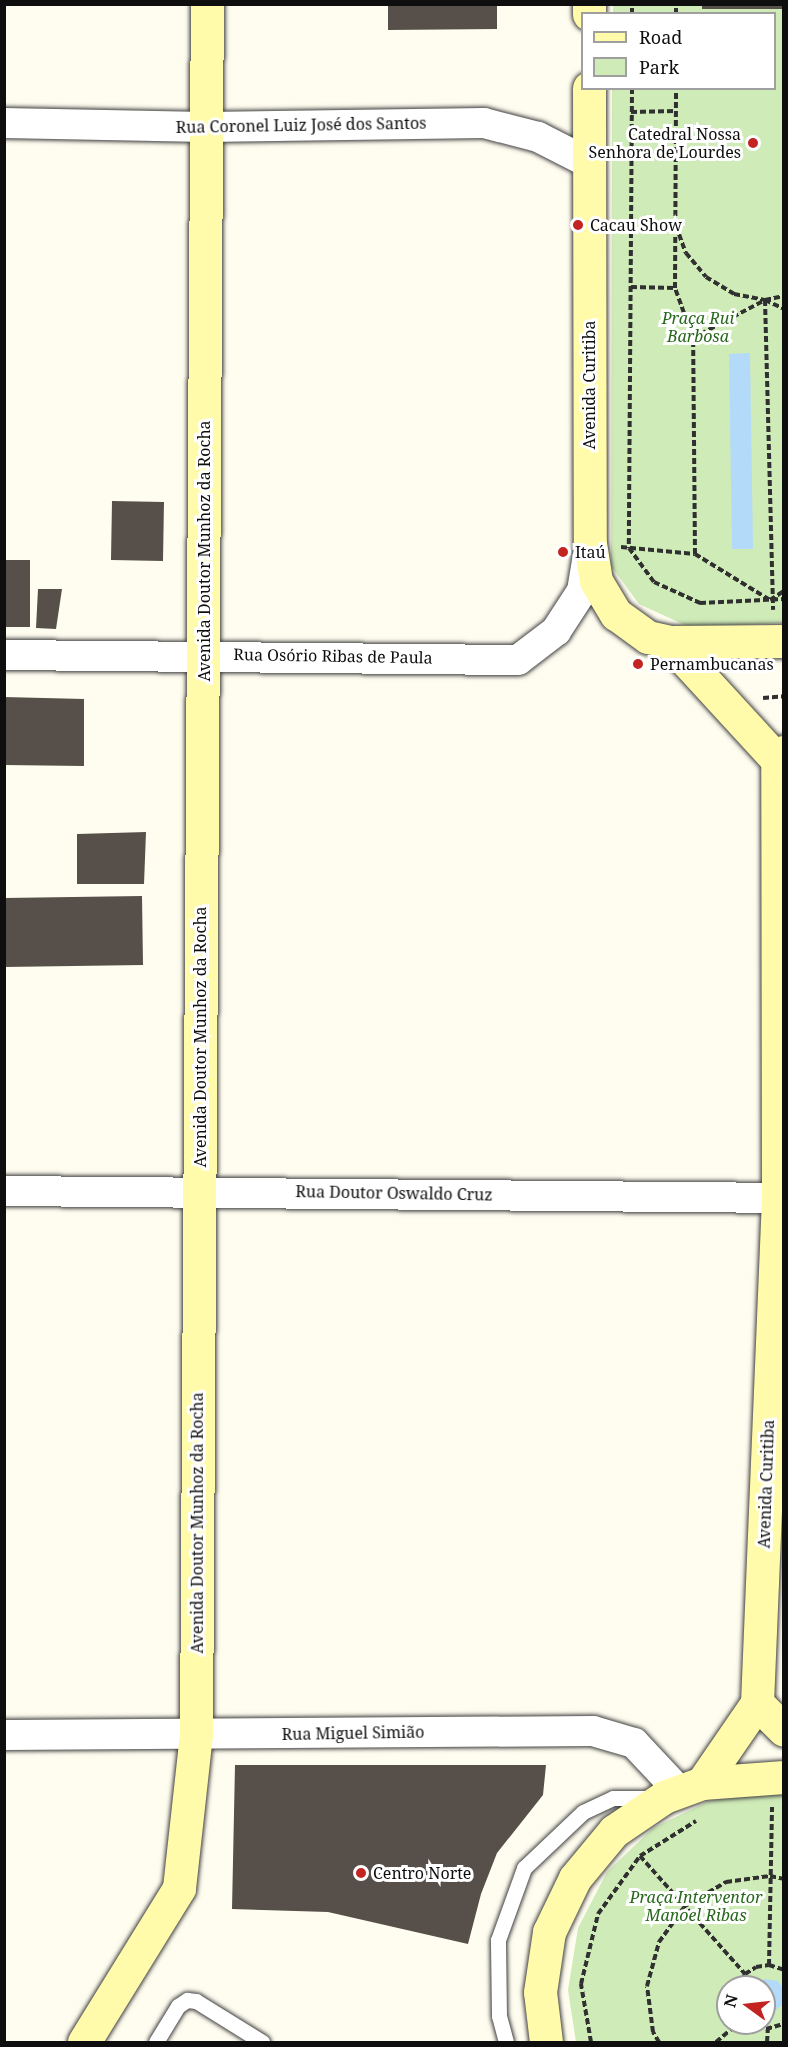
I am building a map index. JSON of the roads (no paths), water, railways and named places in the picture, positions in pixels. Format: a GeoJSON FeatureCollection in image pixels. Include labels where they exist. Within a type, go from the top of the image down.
{"type":"FeatureCollection","features":[{"type":"Feature","properties":{"kind":"main road","name":"Avenida Doutor Munhoz da Rocha"},"geometry":{"type":"LineString","coordinates":[[84,2043],[179,1888],[196,1734],[207,4]]}},
{"type":"Feature","properties":{"kind":"main road","name":"Avenida Curitiba"},"geometry":{"type":"LineString","coordinates":[[589,90],[590,543],[596,581],[616,614],[648,637],[669,642],[782,641]]}},
{"type":"Feature","properties":{"kind":"main road","name":"Avenida Curitiba"},"geometry":{"type":"LineString","coordinates":[[669,642],[780,756],[781,1198],[757,1703]]}},
{"type":"Feature","properties":{"kind":"main road"},"geometry":{"type":"LineString","coordinates":[[546,2043],[540,1992],[549,1932],[570,1887],[614,1831],[681,1790],[757,1703],[783,1730]]}},
{"type":"Feature","properties":{"kind":"main road"},"geometry":{"type":"LineString","coordinates":[[681,1790],[778,1797]]}},
{"type":"Feature","properties":{"kind":"street","name":"Rua Coronel Luiz José dos Santos"},"geometry":{"type":"LineString","coordinates":[[4,123],[206,128],[484,123],[538,137],[589,163]]}},
{"type":"Feature","properties":{"kind":"street","name":"Rua Osório Ribas de Paula"},"geometry":{"type":"LineString","coordinates":[[4,655],[203,654],[518,660],[556,631],[582,591],[590,543]]}},
{"type":"Feature","properties":{"kind":"street","name":"Rua Doutor Oswaldo Cruz"},"geometry":{"type":"LineString","coordinates":[[4,1191],[781,1198]]}},
{"type":"Feature","properties":{"kind":"street","name":"Rua Miguel Simião"},"geometry":{"type":"LineString","coordinates":[[4,1735],[593,1731],[634,1743],[681,1790]]}},
{"type":"Feature","properties":{"kind":"lane"},"geometry":{"type":"LineString","coordinates":[[506,2043],[499,2016],[498,1940],[524,1868],[583,1812],[613,1798],[681,1790]]}},
{"type":"Feature","properties":{"kind":"lane"},"geometry":{"type":"LineString","coordinates":[[156,2043],[178,2006],[187,2000],[196,2001],[262,2043]]}},
{"type":"Feature","properties":{"kind":"water"},"geometry":{"type":"Polygon","coordinates":[[[750,353],[753,549],[732,549],[729,354],[750,353]]]}},
{"type":"Feature","properties":{"kind":"water"},"geometry":{"type":"Polygon","coordinates":[[[776,1981],[783,1988],[783,2004],[776,2010],[776,1981]]]}},
{"type":"Feature","properties":{"kind":"place","name":"Catedral Nossa Senhora de Lourdes"},"geometry":{"type":"Point","coordinates":[753,143]}},
{"type":"Feature","properties":{"kind":"place","name":"Cacau Show"},"geometry":{"type":"Point","coordinates":[578,225]}},
{"type":"Feature","properties":{"kind":"place","name":"Itaú"},"geometry":{"type":"Point","coordinates":[563,552]}},
{"type":"Feature","properties":{"kind":"place","name":"Pernambucanas"},"geometry":{"type":"Point","coordinates":[638,664]}},
{"type":"Feature","properties":{"kind":"place","name":"Centro Norte"},"geometry":{"type":"Point","coordinates":[361,1873]}},
{"type":"Feature","properties":{"kind":"park label","name":"Praça Rui Barbosa"},"geometry":{"type":"Point","coordinates":[698,327]}},
{"type":"Feature","properties":{"kind":"park label","name":"Praça Interventor Manoel Ribas"},"geometry":{"type":"Point","coordinates":[696,1906]}}]}
